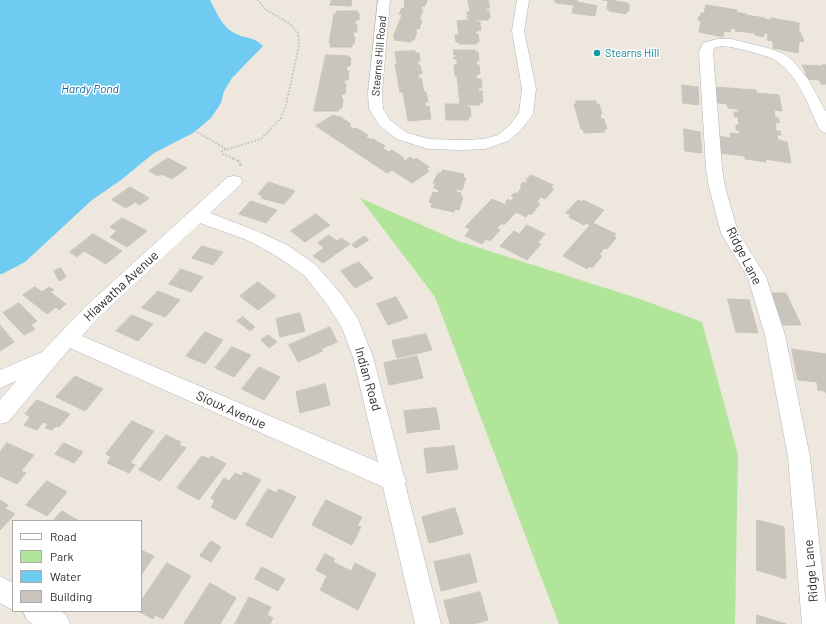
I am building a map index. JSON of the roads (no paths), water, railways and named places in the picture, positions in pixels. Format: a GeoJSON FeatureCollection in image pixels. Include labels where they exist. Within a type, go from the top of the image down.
{"type":"FeatureCollection","features":[{"type":"Feature","properties":{"kind":"street","name":"Stearns Hill Road"},"geometry":{"type":"LineString","coordinates":[[384,0],[375,92],[376,109],[385,123],[402,136],[428,144],[462,145],[485,144],[503,138],[515,128],[526,114],[529,89],[518,31],[523,0]]}},
{"type":"Feature","properties":{"kind":"street","name":"Ridge Lane"},"geometry":{"type":"LineString","coordinates":[[815,624],[810,556],[799,457],[775,335],[757,277],[730,233],[717,187],[714,168],[706,52],[708,46],[714,43],[724,42],[763,51],[779,57],[798,74],[815,104],[826,128]]}},
{"type":"Feature","properties":{"kind":"street","name":"Hiawatha Avenue"},"geometry":{"type":"LineString","coordinates":[[0,380],[49,358],[92,312],[234,181]]}},
{"type":"Feature","properties":{"kind":"street","name":"Indian Road"},"geometry":{"type":"LineString","coordinates":[[197,215],[253,236],[281,250],[310,270],[334,299],[351,325],[364,357],[395,481],[428,624]]}},
{"type":"Feature","properties":{"kind":"street","name":"Sioux Avenue"},"geometry":{"type":"LineString","coordinates":[[67,338],[395,481]]}},
{"type":"Feature","properties":{"kind":"street"},"geometry":{"type":"LineString","coordinates":[[0,415],[49,358]]}},
{"type":"Feature","properties":{"kind":"street"},"geometry":{"type":"LineString","coordinates":[[0,589],[12,596]]}},
{"type":"Feature","properties":{"kind":"street"},"geometry":{"type":"LineString","coordinates":[[38,612],[57,624]]}},
{"type":"Feature","properties":{"kind":"water","name":"Hardy Pond"},"geometry":{"type":"Polygon","coordinates":[[[0,0],[210,0],[226,27],[234,33],[252,39],[263,46],[232,78],[224,91],[221,103],[211,118],[193,133],[154,153],[121,180],[92,200],[25,262],[2,274],[0,274],[0,0]]]}},
{"type":"Feature","properties":{"kind":"place","name":"Stearns Hill"},"geometry":{"type":"Point","coordinates":[597,53]}}]}
